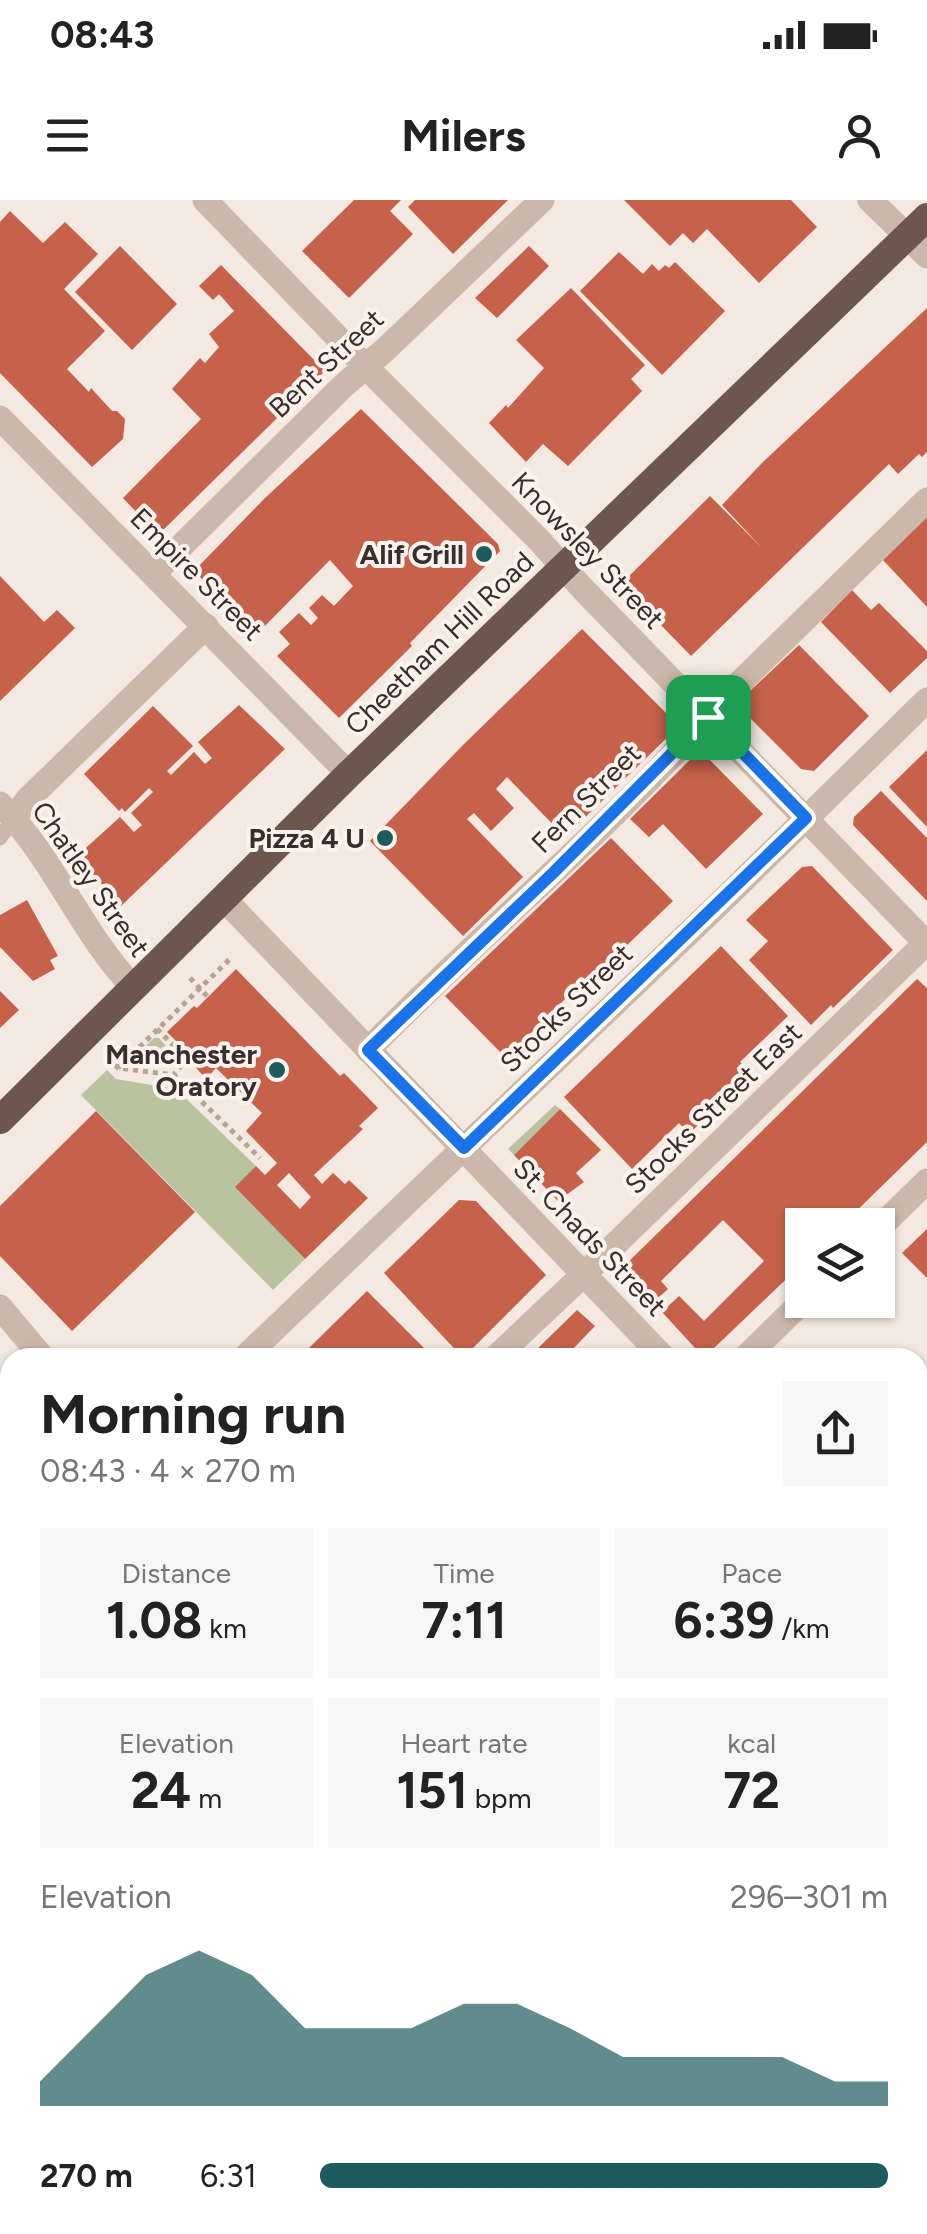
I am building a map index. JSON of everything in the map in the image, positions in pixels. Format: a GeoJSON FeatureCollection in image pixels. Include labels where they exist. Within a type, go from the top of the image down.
{"type":"FeatureCollection","features":[{"type":"Feature","properties":{"kind":"highway","name":"Cheetham Hill Road"},"geometry":{"type":"LineString","coordinates":[[0,1120],[349,774],[920,236]]}},
{"type":"Feature","properties":{"kind":"street","name":"Knowsley Street"},"geometry":{"type":"LineString","coordinates":[[205,200],[927,943]]}},
{"type":"Feature","properties":{"kind":"street"},"geometry":{"type":"LineString","coordinates":[[870,200],[920,236]]}},
{"type":"Feature","properties":{"kind":"street","name":"Bent Street"},"geometry":{"type":"LineString","coordinates":[[154,573],[342,387],[540,201]]}},
{"type":"Feature","properties":{"kind":"street","name":"Empire Street"},"geometry":{"type":"LineString","coordinates":[[0,418],[349,774]]}},
{"type":"Feature","properties":{"kind":"street","name":"Fern Street"},"geometry":{"type":"LineString","coordinates":[[368,1050],[554,872],[927,500]]}},
{"type":"Feature","properties":{"kind":"street"},"geometry":{"type":"LineString","coordinates":[[5,820],[206,626]]}},
{"type":"Feature","properties":{"kind":"street","name":"Stocks Street"},"geometry":{"type":"LineString","coordinates":[[254,1348],[927,700]]}},
{"type":"Feature","properties":{"kind":"street","name":"Chatley Street"},"geometry":{"type":"LineString","coordinates":[[5,820],[114,968],[134,988]]}},
{"type":"Feature","properties":{"kind":"street","name":"St. Chads Street"},"geometry":{"type":"LineString","coordinates":[[224,899],[654,1348]]}},
{"type":"Feature","properties":{"kind":"street","name":"Stocks Street East"},"geometry":{"type":"LineString","coordinates":[[505,1348],[927,943]]}},
{"type":"Feature","properties":{"kind":"street"},"geometry":{"type":"LineString","coordinates":[[895,1212],[927,1180]]}},
{"type":"Feature","properties":{"kind":"street"},"geometry":{"type":"LineString","coordinates":[[0,1307],[35,1348]]}},
{"type":"Feature","properties":{"kind":"street"},"geometry":{"type":"LineString","coordinates":[[755,1348],[786,1318]]}},
{"type":"Feature","properties":{"kind":"path"},"geometry":{"type":"LineString","coordinates":[[118,1068],[230,958]]}},
{"type":"Feature","properties":{"kind":"path"},"geometry":{"type":"LineString","coordinates":[[190,978],[208,997]]}},
{"type":"Feature","properties":{"kind":"path"},"geometry":{"type":"LineString","coordinates":[[157,1030],[187,1059],[174,1075]]}},
{"type":"Feature","properties":{"kind":"path"},"geometry":{"type":"LineString","coordinates":[[108,1056],[118,1068],[174,1075],[260,1158]]}},
{"type":"Feature","properties":{"kind":"green space"},"geometry":{"type":"Polygon","coordinates":[[[154,1038],[159,1038],[176,1058],[175,1062],[132,1063],[132,1060],[154,1038]]]}},
{"type":"Feature","properties":{"kind":"green space"},"geometry":{"type":"Polygon","coordinates":[[[107,1070],[116,1079],[176,1089],[256,1166],[236,1187],[305,1259],[273,1290],[81,1095],[107,1070]]]}},
{"type":"Feature","properties":{"kind":"green space"},"geometry":{"type":"Polygon","coordinates":[[[555,1105],[560,1109],[514,1155],[508,1149],[555,1105]]]}},
{"type":"Feature","properties":{"kind":"building"},"geometry":{"type":"Polygon","coordinates":[[[354,200],[401,200],[390,211],[413,234],[349,298],[302,251],[354,200]]]}},
{"type":"Feature","properties":{"kind":"building"},"geometry":{"type":"Polygon","coordinates":[[[415,200],[508,200],[453,254],[408,207],[415,200]]]}},
{"type":"Feature","properties":{"kind":"building"},"geometry":{"type":"Polygon","coordinates":[[[624,200],[791,200],[817,227],[759,283],[707,229],[693,243],[683,233],[670,246],[624,200]]]}},
{"type":"Feature","properties":{"kind":"building"},"geometry":{"type":"Polygon","coordinates":[[[10,211],[43,243],[65,222],[98,254],[64,289],[105,331],[67,369],[89,392],[91,388],[125,419],[123,439],[92,467],[0,373],[0,222],[10,211]]]}},
{"type":"Feature","properties":{"kind":"building"},"geometry":{"type":"Polygon","coordinates":[[[120,246],[177,304],[132,350],[75,292],[120,246]]]}},
{"type":"Feature","properties":{"kind":"building"},"geometry":{"type":"Polygon","coordinates":[[[529,246],[549,266],[497,318],[475,298],[529,246]]]}},
{"type":"Feature","properties":{"kind":"building"},"geometry":{"type":"Polygon","coordinates":[[[619,252],[643,274],[652,264],[659,271],[675,262],[725,311],[662,375],[580,291],[619,252]]]}},
{"type":"Feature","properties":{"kind":"building"},"geometry":{"type":"Polygon","coordinates":[[[221,265],[325,371],[158,535],[123,498],[201,419],[172,389],[200,358],[205,363],[219,347],[209,334],[234,311],[219,294],[213,300],[199,286],[221,265]]]}},
{"type":"Feature","properties":{"kind":"building"},"geometry":{"type":"Polygon","coordinates":[[[571,288],[645,365],[631,379],[642,391],[568,466],[543,444],[526,462],[489,423],[544,368],[516,340],[571,288]]]}},
{"type":"Feature","properties":{"kind":"building"},"geometry":{"type":"Polygon","coordinates":[[[927,308],[927,452],[922,457],[919,454],[898,474],[889,464],[691,656],[621,584],[710,496],[762,548],[722,505],[927,308]]]}},
{"type":"Feature","properties":{"kind":"building"},"geometry":{"type":"Polygon","coordinates":[[[361,409],[498,544],[500,551],[339,718],[277,656],[290,644],[279,632],[299,613],[311,625],[318,618],[309,608],[322,595],[334,606],[353,586],[330,560],[257,634],[194,571],[361,409]]]}},
{"type":"Feature","properties":{"kind":"building"},"geometry":{"type":"Polygon","coordinates":[[[927,516],[927,607],[883,560],[927,516]]]}},
{"type":"Feature","properties":{"kind":"building"},"geometry":{"type":"Polygon","coordinates":[[[0,576],[44,622],[57,610],[75,628],[0,701],[0,576]]]}},
{"type":"Feature","properties":{"kind":"building"},"geometry":{"type":"Polygon","coordinates":[[[852,590],[871,610],[879,603],[927,651],[927,658],[890,693],[821,622],[852,590]]]}},
{"type":"Feature","properties":{"kind":"building"},"geometry":{"type":"Polygon","coordinates":[[[582,629],[679,726],[565,837],[507,777],[496,789],[514,808],[491,831],[474,813],[467,819],[523,877],[463,936],[370,841],[582,629]]]}},
{"type":"Feature","properties":{"kind":"building"},"geometry":{"type":"Polygon","coordinates":[[[799,645],[869,716],[814,771],[801,769],[736,704],[799,645]]]}},
{"type":"Feature","properties":{"kind":"building"},"geometry":{"type":"Polygon","coordinates":[[[239,705],[285,749],[121,906],[77,856],[120,817],[134,832],[142,825],[131,813],[153,792],[149,788],[125,812],[122,808],[119,811],[84,774],[153,706],[193,746],[167,771],[171,775],[194,752],[205,764],[212,758],[198,742],[239,705]]]}},
{"type":"Feature","properties":{"kind":"building"},"geometry":{"type":"Polygon","coordinates":[[[700,750],[763,814],[706,869],[663,824],[649,837],[630,819],[700,750]]]}},
{"type":"Feature","properties":{"kind":"building"},"geometry":{"type":"Polygon","coordinates":[[[927,750],[927,827],[889,787],[927,750]]]}},
{"type":"Feature","properties":{"kind":"building"},"geometry":{"type":"Polygon","coordinates":[[[881,791],[927,838],[927,901],[853,825],[854,817],[881,791]]]}},
{"type":"Feature","properties":{"kind":"building"},"geometry":{"type":"Polygon","coordinates":[[[611,838],[673,901],[506,1058],[445,996],[611,838]]]}},
{"type":"Feature","properties":{"kind":"building"},"geometry":{"type":"Polygon","coordinates":[[[812,866],[893,950],[811,1025],[749,960],[768,941],[746,920],[802,867],[812,866]]]}},
{"type":"Feature","properties":{"kind":"building"},"geometry":{"type":"Polygon","coordinates":[[[27,900],[58,956],[50,960],[55,969],[33,981],[0,947],[0,915],[27,900]]]}},
{"type":"Feature","properties":{"kind":"building"},"geometry":{"type":"Polygon","coordinates":[[[721,946],[788,1016],[740,1062],[751,1072],[689,1134],[679,1123],[632,1169],[564,1097],[721,946]]]}},
{"type":"Feature","properties":{"kind":"building","name":"Manchester Oratory"},"geometry":{"type":"Polygon","coordinates":[[[236,969],[340,1076],[344,1073],[378,1108],[359,1126],[363,1129],[314,1175],[322,1184],[333,1173],[345,1184],[349,1180],[368,1198],[305,1259],[235,1187],[256,1166],[265,1175],[277,1163],[246,1131],[262,1113],[216,1068],[206,1079],[190,1061],[193,1058],[167,1032],[194,1006],[197,1008],[236,969]],[[289,1173],[277,1185],[300,1209],[311,1197],[289,1173]]]}},
{"type":"Feature","properties":{"kind":"building"},"geometry":{"type":"Polygon","coordinates":[[[917,979],[927,988],[927,1142],[859,1208],[785,1208],[785,1280],[714,1348],[695,1348],[662,1312],[679,1296],[704,1321],[764,1261],[723,1220],[661,1281],[668,1289],[653,1303],[620,1270],[917,979]]]}},
{"type":"Feature","properties":{"kind":"building"},"geometry":{"type":"Polygon","coordinates":[[[0,991],[19,1010],[0,1028],[0,991]]]}},
{"type":"Feature","properties":{"kind":"building"},"geometry":{"type":"Polygon","coordinates":[[[560,1109],[601,1150],[576,1173],[584,1182],[558,1201],[514,1155],[560,1109]]]}},
{"type":"Feature","properties":{"kind":"building"},"geometry":{"type":"Polygon","coordinates":[[[96,1111],[195,1212],[72,1331],[0,1256],[0,1206],[96,1111]]]}},
{"type":"Feature","properties":{"kind":"building"},"geometry":{"type":"Polygon","coordinates":[[[459,1200],[476,1201],[546,1275],[473,1348],[454,1348],[384,1273],[459,1200]]]}},
{"type":"Feature","properties":{"kind":"building"},"geometry":{"type":"Polygon","coordinates":[[[927,1229],[927,1278],[902,1253],[927,1229]]]}},
{"type":"Feature","properties":{"kind":"building"},"geometry":{"type":"Polygon","coordinates":[[[367,1291],[424,1348],[309,1348],[367,1291]]]}},
{"type":"Feature","properties":{"kind":"building"},"geometry":{"type":"Polygon","coordinates":[[[577,1310],[595,1326],[574,1348],[538,1348],[577,1310]]]}},
{"type":"Feature","properties":{"kind":"place","name":"Alif Grill"},"geometry":{"type":"Point","coordinates":[484,554]}},
{"type":"Feature","properties":{"kind":"place","name":"Pizza 4 U"},"geometry":{"type":"Point","coordinates":[385,838]}},
{"type":"Feature","properties":{"kind":"place","name":"Manchester Oratory"},"geometry":{"type":"Point","coordinates":[277,1070]}},
{"type":"Feature","properties":{"kind":"route"},"geometry":{"type":"LineString","coordinates":[[708,717],[806,818],[464,1148],[368,1050],[708,717]]}}]}
